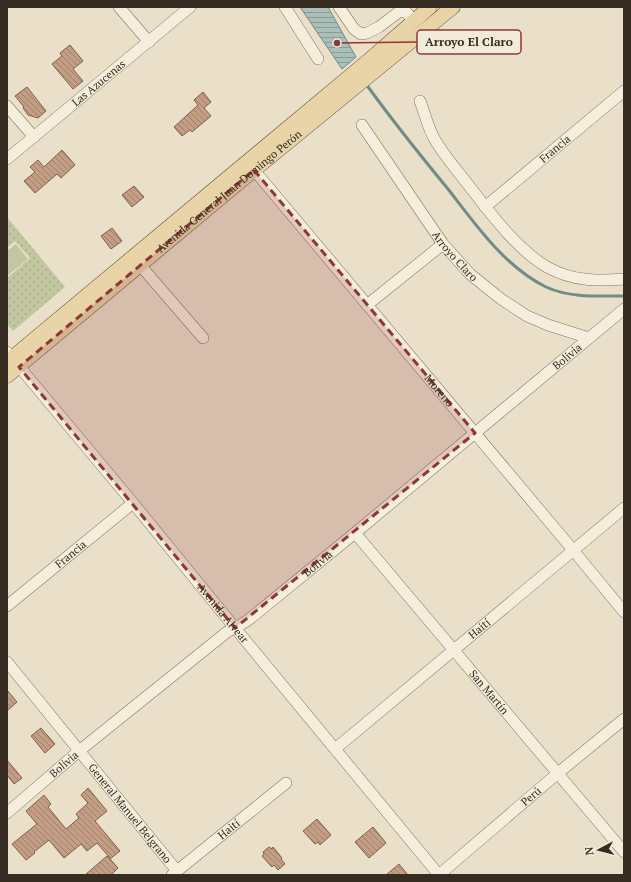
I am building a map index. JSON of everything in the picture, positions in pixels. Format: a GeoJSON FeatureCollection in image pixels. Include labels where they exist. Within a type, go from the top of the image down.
{"type":"FeatureCollection","features":[{"type":"Feature","properties":{"kind":"main road","name":"Avenida General Juan Domingo Perón"},"geometry":{"type":"LineString","coordinates":[[372,66],[414,21],[430,7]]}},
{"type":"Feature","properties":{"kind":"main road","name":"Avenida General Juan Domingo Perón"},"geometry":{"type":"LineString","coordinates":[[7,376],[11,360],[343,89],[453,7]]}},
{"type":"Feature","properties":{"kind":"main road","name":"Avenida General Juan Domingo Perón"},"geometry":{"type":"LineString","coordinates":[[11,360],[140,265],[254,170],[343,89]]}},
{"type":"Feature","properties":{"kind":"street"},"geometry":{"type":"LineString","coordinates":[[119,7],[148,42]]}},
{"type":"Feature","properties":{"kind":"street","name":"Las Azucenas"},"geometry":{"type":"LineString","coordinates":[[7,159],[190,7]]}},
{"type":"Feature","properties":{"kind":"street"},"geometry":{"type":"LineString","coordinates":[[285,7],[318,59]]}},
{"type":"Feature","properties":{"kind":"street"},"geometry":{"type":"LineString","coordinates":[[339,7],[354,29],[361,34],[368,33],[379,28],[400,11],[406,12],[414,21]]}},
{"type":"Feature","properties":{"kind":"street","name":"Francia"},"geometry":{"type":"LineString","coordinates":[[485,206],[624,91]]}},
{"type":"Feature","properties":{"kind":"street"},"geometry":{"type":"LineString","coordinates":[[420,100],[435,139],[445,154],[512,238],[531,255],[547,266],[565,274],[584,279],[624,279]]}},
{"type":"Feature","properties":{"kind":"street"},"geometry":{"type":"LineString","coordinates":[[7,106],[34,137]]}},
{"type":"Feature","properties":{"kind":"street","name":"Arroyo Claro"},"geometry":{"type":"LineString","coordinates":[[362,125],[443,244],[470,274],[527,316],[548,325],[589,338]]}},
{"type":"Feature","properties":{"kind":"street","name":"Moreno"},"geometry":{"type":"LineString","coordinates":[[254,170],[624,612]]}},
{"type":"Feature","properties":{"kind":"street"},"geometry":{"type":"LineString","coordinates":[[367,305],[443,244]]}},
{"type":"Feature","properties":{"kind":"street"},"geometry":{"type":"LineString","coordinates":[[140,265],[203,338]]}},
{"type":"Feature","properties":{"kind":"street","name":"Bolivia"},"geometry":{"type":"LineString","coordinates":[[7,813],[79,751],[228,632],[247,621],[589,338],[620,318],[624,309]]}},
{"type":"Feature","properties":{"kind":"street","name":"Avenida Alvear"},"geometry":{"type":"LineString","coordinates":[[11,360],[133,503],[439,875]]}},
{"type":"Feature","properties":{"kind":"street","name":"Francia"},"geometry":{"type":"LineString","coordinates":[[7,606],[133,503]]}},
{"type":"Feature","properties":{"kind":"street","name":"Haití"},"geometry":{"type":"LineString","coordinates":[[335,750],[624,508]]}},
{"type":"Feature","properties":{"kind":"street","name":"San Martín"},"geometry":{"type":"LineString","coordinates":[[355,532],[624,852]]}},
{"type":"Feature","properties":{"kind":"street","name":"General Manuel Belgrano"},"geometry":{"type":"LineString","coordinates":[[7,662],[79,751],[174,873]]}},
{"type":"Feature","properties":{"kind":"street","name":"Perú"},"geometry":{"type":"LineString","coordinates":[[439,875],[558,773],[624,719]]}},
{"type":"Feature","properties":{"kind":"street","name":"Haití"},"geometry":{"type":"LineString","coordinates":[[174,873],[286,783]]}},
{"type":"Feature","properties":{"kind":"highlighted area"},"geometry":{"type":"Polygon","coordinates":[[[254,170],[475,433],[235,628],[19,367],[254,170]]]}},
{"type":"Feature","properties":{"kind":"green space"},"geometry":{"type":"Polygon","coordinates":[[[7,217],[65,287],[13,331],[7,324],[7,278],[30,258],[15,241],[7,248],[7,217]]]}},
{"type":"Feature","properties":{"kind":"green space"},"geometry":{"type":"Polygon","coordinates":[[[16,244],[28,259],[7,276],[7,251],[16,244]]]}},
{"type":"Feature","properties":{"kind":"water"},"geometry":{"type":"Polygon","coordinates":[[[300,7],[328,7],[356,57],[342,69],[300,7]]]}},
{"type":"Feature","properties":{"kind":"building"},"geometry":{"type":"Polygon","coordinates":[[[70,45],[83,61],[73,69],[83,81],[73,89],[52,64],[62,56],[60,53],[70,45]]]}},
{"type":"Feature","properties":{"kind":"building"},"geometry":{"type":"Polygon","coordinates":[[[27,87],[46,111],[38,118],[28,115],[23,108],[24,107],[15,96],[27,87]]]}},
{"type":"Feature","properties":{"kind":"building"},"geometry":{"type":"Polygon","coordinates":[[[203,92],[211,102],[204,108],[211,116],[192,132],[190,130],[182,136],[174,127],[198,105],[194,100],[203,92]]]}},
{"type":"Feature","properties":{"kind":"building"},"geometry":{"type":"Polygon","coordinates":[[[62,150],[75,165],[61,178],[57,174],[35,193],[24,181],[35,172],[30,167],[38,160],[44,167],[62,150]]]}},
{"type":"Feature","properties":{"kind":"building"},"geometry":{"type":"Polygon","coordinates":[[[134,186],[144,197],[132,207],[122,195],[134,186]]]}},
{"type":"Feature","properties":{"kind":"building"},"geometry":{"type":"Polygon","coordinates":[[[112,228],[122,241],[111,249],[101,236],[112,228]]]}},
{"type":"Feature","properties":{"kind":"building"},"geometry":{"type":"Polygon","coordinates":[[[7,690],[17,702],[7,711],[7,690]]]}},
{"type":"Feature","properties":{"kind":"building"},"geometry":{"type":"Polygon","coordinates":[[[41,728],[55,744],[45,753],[31,736],[41,728]]]}},
{"type":"Feature","properties":{"kind":"building"},"geometry":{"type":"Polygon","coordinates":[[[7,760],[22,778],[14,784],[7,775],[7,760]]]}},
{"type":"Feature","properties":{"kind":"building"},"geometry":{"type":"Polygon","coordinates":[[[88,788],[107,811],[95,821],[120,851],[110,859],[118,868],[111,875],[85,875],[107,856],[110,858],[97,843],[87,851],[81,844],[64,858],[49,840],[26,860],[12,844],[37,824],[26,811],[44,795],[51,804],[48,807],[66,829],[79,818],[76,814],[88,803],[81,795],[88,788]]]}},
{"type":"Feature","properties":{"kind":"building"},"geometry":{"type":"Polygon","coordinates":[[[317,819],[331,835],[320,845],[318,842],[315,844],[303,831],[317,819]]]}},
{"type":"Feature","properties":{"kind":"building"},"geometry":{"type":"Polygon","coordinates":[[[373,827],[386,843],[369,858],[355,842],[373,827]]]}},
{"type":"Feature","properties":{"kind":"building"},"geometry":{"type":"Polygon","coordinates":[[[269,847],[272,849],[273,847],[285,864],[278,870],[274,865],[272,867],[262,856],[264,854],[263,852],[269,847]]]}},
{"type":"Feature","properties":{"kind":"building"},"geometry":{"type":"Polygon","coordinates":[[[399,864],[408,875],[386,875],[399,864]]]}},
{"type":"Feature","properties":{"kind":"waterway"},"geometry":{"type":"LineString","coordinates":[[366,84],[480,230],[517,268],[531,278],[555,291],[584,296],[624,296]]}},
{"type":"Feature","properties":{"kind":"place","name":"Arroyo El Claro"},"geometry":{"type":"Point","coordinates":[337,43]}}]}
